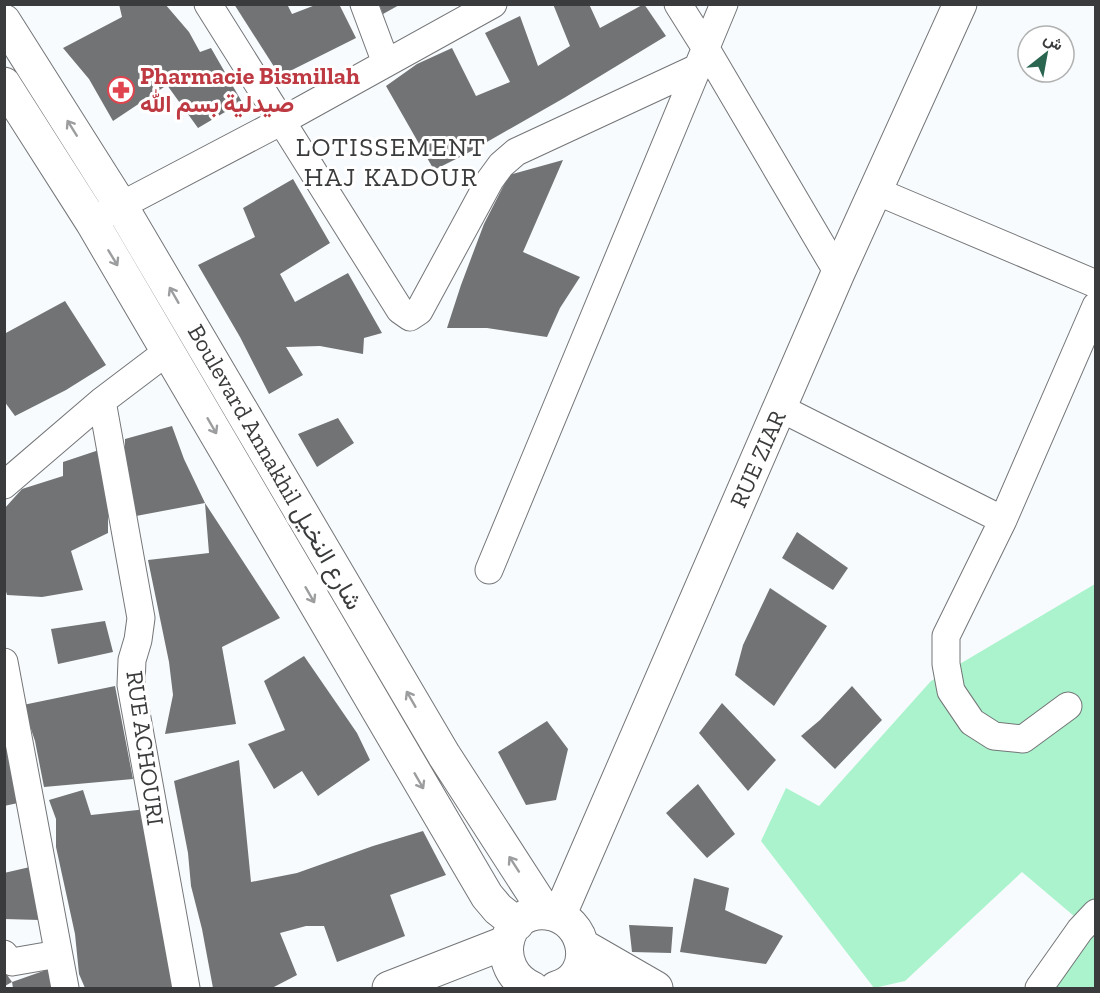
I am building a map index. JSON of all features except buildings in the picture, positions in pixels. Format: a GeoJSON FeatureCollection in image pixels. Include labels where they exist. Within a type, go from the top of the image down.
{"type":"FeatureCollection","features":[{"type":"Feature","properties":{"kind":"main road","name":"RUE ZIAR"},"geometry":{"type":"LineString","coordinates":[[532,924],[780,408],[838,273],[960,4]]}},
{"type":"Feature","properties":{"kind":"main road","name":"Boulevard Annakhil شارع النخيل"},"geometry":{"type":"LineString","coordinates":[[4,21],[121,206],[444,755],[532,924]]}},
{"type":"Feature","properties":{"kind":"main road","name":"Boulevard Annakhil شارع النخيل"},"geometry":{"type":"LineString","coordinates":[[4,84],[92,222],[487,896],[498,909],[532,924]]}},
{"type":"Feature","properties":{"kind":"main road"},"geometry":{"type":"LineString","coordinates":[[389,988],[532,924],[570,922],[579,933],[583,946],[583,959],[578,971],[562,987]]}},
{"type":"Feature","properties":{"kind":"main road"},"geometry":{"type":"LineString","coordinates":[[532,924],[507,961],[511,970],[524,985],[532,988]]}},
{"type":"Feature","properties":{"kind":"main road"},"geometry":{"type":"LineString","coordinates":[[583,946],[656,988]]}},
{"type":"Feature","properties":{"kind":"main road"},"geometry":{"type":"LineString","coordinates":[[562,987],[629,988]]}},
{"type":"Feature","properties":{"kind":"street"},"geometry":{"type":"LineString","coordinates":[[208,4],[400,310],[410,316],[419,311],[490,180],[501,165],[516,152],[701,58]]}},
{"type":"Feature","properties":{"kind":"street"},"geometry":{"type":"LineString","coordinates":[[364,4],[386,63]]}},
{"type":"Feature","properties":{"kind":"street"},"geometry":{"type":"LineString","coordinates":[[92,222],[280,122],[493,4]]}},
{"type":"Feature","properties":{"kind":"street"},"geometry":{"type":"LineString","coordinates":[[678,4],[701,58],[838,273]]}},
{"type":"Feature","properties":{"kind":"street"},"geometry":{"type":"LineString","coordinates":[[489,570],[724,4]]}},
{"type":"Feature","properties":{"kind":"street"},"geometry":{"type":"LineString","coordinates":[[876,191],[1095,284]]}},
{"type":"Feature","properties":{"kind":"street"},"geometry":{"type":"LineString","coordinates":[[1068,706],[1023,739],[994,736],[972,722],[951,691],[946,664],[946,636],[1003,520],[1095,306]]}},
{"type":"Feature","properties":{"kind":"street"},"geometry":{"type":"LineString","coordinates":[[4,485],[102,401],[168,351]]}},
{"type":"Feature","properties":{"kind":"street","name":"RUE ACHOURI"},"geometry":{"type":"LineString","coordinates":[[102,401],[141,618],[132,660],[131,685],[186,988]]}},
{"type":"Feature","properties":{"kind":"street"},"geometry":{"type":"LineString","coordinates":[[780,408],[1003,520]]}},
{"type":"Feature","properties":{"kind":"street"},"geometry":{"type":"LineString","coordinates":[[4,662],[65,988]]}},
{"type":"Feature","properties":{"kind":"street"},"geometry":{"type":"LineString","coordinates":[[1039,988],[1080,930],[1095,913]]}},
{"type":"Feature","properties":{"kind":"street"},"geometry":{"type":"LineString","coordinates":[[4,954],[12,962],[58,954]]}},
{"type":"Feature","properties":{"kind":"green space"},"geometry":{"type":"Polygon","coordinates":[[[1095,584],[1095,988],[1043,988],[1081,922],[1022,872],[905,981],[874,988],[761,841],[786,788],[819,806],[931,681],[1095,584]]]}},
{"type":"Feature","properties":{"kind":"place","name":"Pharmacie Bismillah صيدلية بسم الله"},"geometry":{"type":"Point","coordinates":[121,90]}},
{"type":"Feature","properties":{"kind":"district","name":"LOTISSEMENT HAJ KADOUR"},"geometry":{"type":"Point","coordinates":[391,162]}}]}
